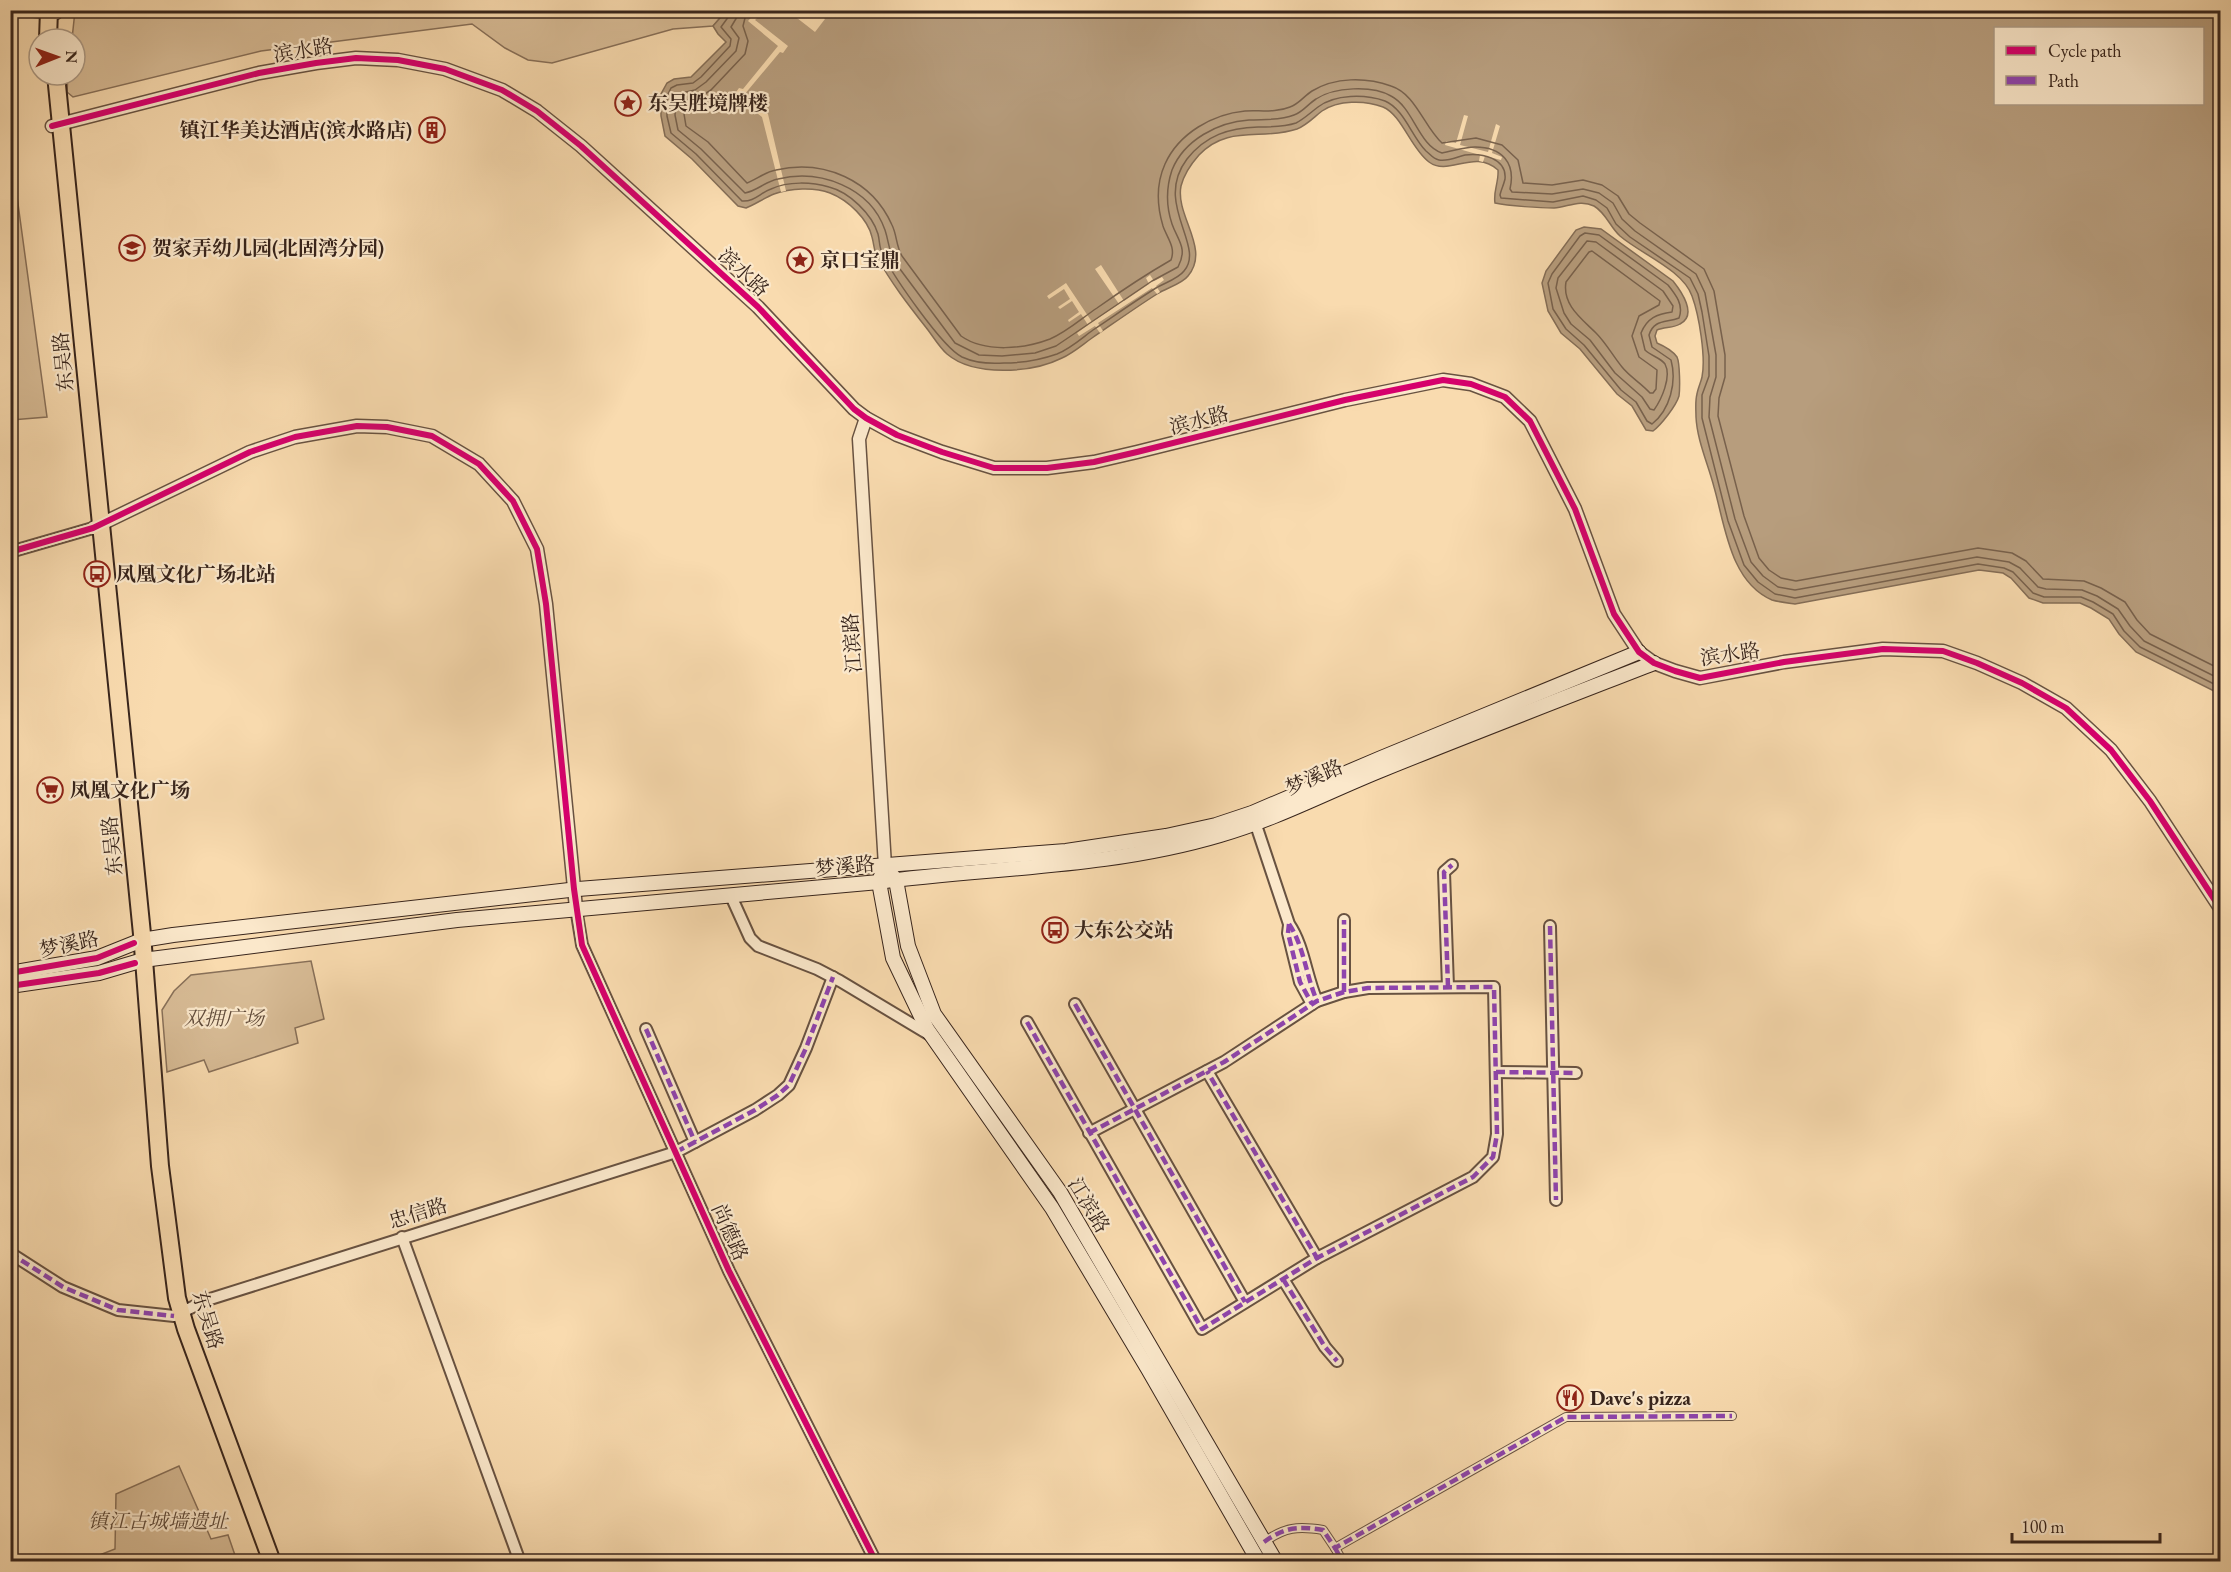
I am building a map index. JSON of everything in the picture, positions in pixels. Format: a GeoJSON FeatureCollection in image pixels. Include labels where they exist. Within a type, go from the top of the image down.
{"type":"FeatureCollection","features":[{"type":"Feature","properties":{"kind":"main road"},"geometry":{"type":"LineString","coordinates":[[50,27],[53,12]]}},
{"type":"Feature","properties":{"kind":"main road"},"geometry":{"type":"LineString","coordinates":[[53,12],[55,27]]}},
{"type":"Feature","properties":{"kind":"main road","name":"东吴路"},"geometry":{"type":"LineString","coordinates":[[50,87],[56,125],[138,942],[152,1167],[169,1299],[178,1315],[272,1562]]}},
{"type":"Feature","properties":{"kind":"main road","name":"东吴路"},"geometry":{"type":"LineString","coordinates":[[56,87],[56,125]]}},
{"type":"Feature","properties":{"kind":"main road","name":"梦溪路"},"geometry":{"type":"LineString","coordinates":[[10,986],[99,973],[139,961],[457,920],[1117,858],[1220,835],[1380,758],[1639,652]]}},
{"type":"Feature","properties":{"kind":"main road","name":"梦溪路"},"geometry":{"type":"LineString","coordinates":[[10,973],[97,958],[138,942],[574,889],[885,866],[1113,845],[1254,818],[1654,663]]}},
{"type":"Feature","properties":{"kind":"main road","name":"江滨路"},"geometry":{"type":"LineString","coordinates":[[885,866],[896,880],[908,946],[934,1014],[1060,1192],[1275,1561]]}},
{"type":"Feature","properties":{"kind":"main road","name":"江滨路"},"geometry":{"type":"LineString","coordinates":[[885,866],[879,882],[892,958],[931,1036],[1052,1208],[1259,1562]]}},
{"type":"Feature","properties":{"kind":"main road","name":"东吴路"},"geometry":{"type":"LineString","coordinates":[[178,1315],[262,1562]]}},
{"type":"Feature","properties":{"kind":"street"},"geometry":{"type":"LineString","coordinates":[[29,10],[53,12]]}},
{"type":"Feature","properties":{"kind":"street","name":"滨水路"},"geometry":{"type":"LineString","coordinates":[[56,125],[259,73],[316,63],[356,58],[398,60],[445,69],[501,90],[537,111],[581,146],[758,308],[854,409],[866,418],[897,435],[994,468],[1047,468],[1126,455],[1335,403],[1443,380],[1470,384],[1505,397],[1530,421],[1575,509],[1614,614],[1639,652],[1654,663],[1675,672],[1700,678],[1784,662],[1883,649],[1943,651],[1977,663],[2022,683],[2066,708],[2111,750],[2150,801],[2220,908]]}},
{"type":"Feature","properties":{"kind":"street","name":"江滨路"},"geometry":{"type":"LineString","coordinates":[[866,418],[859,439],[885,866]]}},
{"type":"Feature","properties":{"kind":"street"},"geometry":{"type":"LineString","coordinates":[[10,552],[96,526],[250,452],[295,437],[357,426],[387,427],[432,436],[479,464],[513,501],[537,549],[546,604],[576,908]]}},
{"type":"Feature","properties":{"kind":"street"},"geometry":{"type":"LineString","coordinates":[[1254,818],[1289,924],[1288,933],[1300,982],[1314,1003]]}},
{"type":"Feature","properties":{"kind":"street"},"geometry":{"type":"LineString","coordinates":[[1448,987],[1444,872],[1452,865]]}},
{"type":"Feature","properties":{"kind":"street"},"geometry":{"type":"LineString","coordinates":[[731,896],[750,938],[758,946],[833,977],[931,1036]]}},
{"type":"Feature","properties":{"kind":"street","name":"尚德路"},"geometry":{"type":"LineString","coordinates":[[576,908],[582,945],[729,1271],[876,1562]]}},
{"type":"Feature","properties":{"kind":"street"},"geometry":{"type":"LineString","coordinates":[[1344,920],[1344,992]]}},
{"type":"Feature","properties":{"kind":"street"},"geometry":{"type":"LineString","coordinates":[[1550,926],[1556,1200]]}},
{"type":"Feature","properties":{"kind":"street","name":"忠信路"},"geometry":{"type":"LineString","coordinates":[[178,1315],[207,1300],[676,1152],[763,1105],[789,1085],[833,977]]}},
{"type":"Feature","properties":{"kind":"street"},"geometry":{"type":"LineString","coordinates":[[1027,1022],[1089,1133],[1202,1329],[1317,1258],[1356,1240],[1473,1177],[1493,1157],[1497,1134],[1494,987],[1368,988],[1344,992],[1314,1003],[1207,1071],[1089,1133]]}},
{"type":"Feature","properties":{"kind":"street"},"geometry":{"type":"LineString","coordinates":[[1075,1004],[1245,1302]]}},
{"type":"Feature","properties":{"kind":"street"},"geometry":{"type":"LineString","coordinates":[[646,1029],[695,1142]]}},
{"type":"Feature","properties":{"kind":"street"},"geometry":{"type":"LineString","coordinates":[[1207,1071],[1317,1258]]}},
{"type":"Feature","properties":{"kind":"street"},"geometry":{"type":"LineString","coordinates":[[1496,1072],[1576,1073]]}},
{"type":"Feature","properties":{"kind":"street"},"geometry":{"type":"LineString","coordinates":[[402,1237],[520,1562]]}},
{"type":"Feature","properties":{"kind":"street"},"geometry":{"type":"LineString","coordinates":[[10,1253],[63,1287],[118,1310],[178,1315]]}},
{"type":"Feature","properties":{"kind":"street"},"geometry":{"type":"LineString","coordinates":[[1283,1279],[1325,1347],[1337,1360]]}},
{"type":"Feature","properties":{"kind":"street"},"geometry":{"type":"LineString","coordinates":[[1335,1548],[1566,1417],[1732,1416]]}},
{"type":"Feature","properties":{"kind":"street"},"geometry":{"type":"LineString","coordinates":[[1264,1542],[1280,1531],[1304,1527],[1323,1530],[1343,1562]]}},
{"type":"Feature","properties":{"kind":"green space"},"geometry":{"type":"Polygon","coordinates":[[[75,11],[726,11],[713,26],[673,29],[552,63],[528,60],[505,48],[472,24],[261,51],[73,97],[67,92],[67,87],[87,87],[87,27],[73,27],[75,11]]]}},
{"type":"Feature","properties":{"kind":"green space"},"geometry":{"type":"Polygon","coordinates":[[[10,145],[47,417],[11,420],[10,420],[10,145]]]}},
{"type":"Feature","properties":{"kind":"green space","name":"双拥广场"},"geometry":{"type":"Polygon","coordinates":[[[311,961],[324,1019],[295,1028],[298,1043],[209,1072],[204,1060],[167,1072],[162,1010],[174,991],[191,975],[311,961]]]}},
{"type":"Feature","properties":{"kind":"green space","name":"镇江古城墙遗址"},"geometry":{"type":"Polygon","coordinates":[[[179,1466],[211,1539],[228,1535],[237,1561],[98,1561],[97,1556],[115,1549],[116,1494],[179,1466]]]}},
{"type":"Feature","properties":{"kind":"water"},"geometry":{"type":"Polygon","coordinates":[[[726,11],[2220,11],[2220,694],[2136,652],[2109,619],[2091,608],[2080,603],[2043,603],[2029,598],[2011,578],[2003,573],[1979,570],[1795,604],[1772,600],[1758,592],[1747,580],[1731,551],[1698,434],[1696,403],[1703,369],[1701,336],[1692,296],[1680,278],[1620,236],[1602,212],[1594,206],[1579,203],[1548,208],[1495,203],[1498,170],[1489,164],[1480,162],[1437,166],[1429,162],[1417,149],[1396,117],[1390,111],[1376,105],[1360,102],[1344,103],[1328,107],[1297,129],[1271,134],[1234,136],[1210,145],[1191,166],[1181,186],[1183,209],[1196,255],[1194,266],[1185,279],[1149,299],[1070,354],[1050,363],[1003,370],[972,366],[958,361],[942,349],[895,285],[877,257],[870,230],[862,217],[850,205],[830,193],[802,189],[774,194],[746,208],[738,206],[692,159],[665,136],[661,116],[661,94],[667,83],[674,79],[691,77],[726,42],[713,26],[726,11]]]}},
{"type":"Feature","properties":{"kind":"water"},"geometry":{"type":"Polygon","coordinates":[[[1584,227],[1601,229],[1673,281],[1686,303],[1688,315],[1685,320],[1678,325],[1657,330],[1655,336],[1657,343],[1677,357],[1680,388],[1675,405],[1653,431],[1646,430],[1632,406],[1617,394],[1580,349],[1561,333],[1548,311],[1542,283],[1546,271],[1576,230],[1584,227]]]}},
{"type":"Feature","properties":{"kind":"pier"},"geometry":{"type":"Polygon","coordinates":[[[758,10],[764,11],[755,20],[788,46],[783,53],[780,52],[744,95],[768,114],[786,191],[781,192],[762,117],[734,95],[739,88],[743,89],[778,46],[748,21],[758,10]]]}},
{"type":"Feature","properties":{"kind":"pier"},"geometry":{"type":"Polygon","coordinates":[[[788,11],[815,11],[825,19],[815,32],[788,11]]]}},
{"type":"Feature","properties":{"kind":"pier"},"geometry":{"type":"Polygon","coordinates":[[[1464,115],[1468,116],[1460,145],[1488,152],[1496,124],[1500,126],[1492,153],[1502,157],[1501,160],[1485,156],[1483,162],[1479,161],[1480,155],[1445,145],[1446,141],[1456,143],[1464,115]]]}},
{"type":"Feature","properties":{"kind":"pier"},"geometry":{"type":"Polygon","coordinates":[[[1101,265],[1124,301],[1149,284],[1146,278],[1150,275],[1154,281],[1162,277],[1164,280],[1156,286],[1160,292],[1157,294],[1152,288],[1098,323],[1103,331],[1100,333],[1095,326],[1079,336],[1077,333],[1088,325],[1081,314],[1069,322],[1068,320],[1079,312],[1072,301],[1060,309],[1058,307],[1070,299],[1064,289],[1049,299],[1047,296],[1066,283],[1092,322],[1119,304],[1095,269],[1101,265]]]}},
{"type":"Feature","properties":{"kind":"marked path"},"geometry":{"type":"LineString","coordinates":[[1448,987],[1444,872],[1452,865]]}},
{"type":"Feature","properties":{"kind":"marked path"},"geometry":{"type":"LineString","coordinates":[[1344,920],[1344,992]]}},
{"type":"Feature","properties":{"kind":"marked path"},"geometry":{"type":"LineString","coordinates":[[1289,924],[1288,933],[1300,982],[1312,1004]]}},
{"type":"Feature","properties":{"kind":"marked path"},"geometry":{"type":"LineString","coordinates":[[1289,924],[1302,951],[1317,1001]]}},
{"type":"Feature","properties":{"kind":"marked path"},"geometry":{"type":"LineString","coordinates":[[1550,926],[1556,1200]]}},
{"type":"Feature","properties":{"kind":"marked path"},"geometry":{"type":"LineString","coordinates":[[676,1152],[755,1110],[789,1085],[833,977]]}},
{"type":"Feature","properties":{"kind":"marked path"},"geometry":{"type":"LineString","coordinates":[[1089,1133],[1224,1062],[1317,1001],[1344,992],[1368,988],[1494,987],[1497,1134],[1493,1157],[1473,1177],[1317,1258]]}},
{"type":"Feature","properties":{"kind":"marked path"},"geometry":{"type":"LineString","coordinates":[[1075,1004],[1245,1302]]}},
{"type":"Feature","properties":{"kind":"marked path"},"geometry":{"type":"LineString","coordinates":[[1027,1022],[1202,1329],[1317,1258],[1207,1071]]}},
{"type":"Feature","properties":{"kind":"marked path"},"geometry":{"type":"LineString","coordinates":[[646,1029],[695,1142]]}},
{"type":"Feature","properties":{"kind":"marked path"},"geometry":{"type":"LineString","coordinates":[[1496,1072],[1576,1073]]}},
{"type":"Feature","properties":{"kind":"marked path"},"geometry":{"type":"LineString","coordinates":[[10,1253],[63,1287],[118,1310],[174,1316]]}},
{"type":"Feature","properties":{"kind":"marked path"},"geometry":{"type":"LineString","coordinates":[[1283,1279],[1325,1347],[1337,1361]]}},
{"type":"Feature","properties":{"kind":"marked path"},"geometry":{"type":"LineString","coordinates":[[1264,1542],[1279,1533],[1306,1528],[1323,1530],[1335,1548],[1566,1417],[1732,1416]]}},
{"type":"Feature","properties":{"kind":"marked path"},"geometry":{"type":"LineString","coordinates":[[1335,1548],[1343,1562]]}},
{"type":"Feature","properties":{"kind":"cycle path"},"geometry":{"type":"LineString","coordinates":[[52,126],[259,73],[316,63],[356,58],[398,60],[445,69],[502,90],[537,111],[581,146],[758,307],[854,409],[866,418],[897,435],[994,468],[1047,468],[1094,462],[1345,400],[1443,380],[1471,384],[1505,397],[1530,421],[1575,509],[1614,614],[1639,652],[1654,663],[1700,678],[1784,662],[1883,649],[1943,651],[1977,663],[2022,683],[2066,708],[2111,750],[2150,801],[2220,908]]}},
{"type":"Feature","properties":{"kind":"cycle path"},"geometry":{"type":"LineString","coordinates":[[10,552],[93,528],[250,452],[295,437],[357,426],[387,427],[432,436],[479,464],[513,501],[537,549],[546,604],[574,889],[582,945],[729,1271],[876,1562]]}},
{"type":"Feature","properties":{"kind":"cycle path"},"geometry":{"type":"LineString","coordinates":[[10,973],[97,958],[134,943]]}},
{"type":"Feature","properties":{"kind":"cycle path"},"geometry":{"type":"LineString","coordinates":[[10,986],[99,973],[135,963]]}},
{"type":"Feature","properties":{"kind":"place","name":"东吴胜境牌楼"},"geometry":{"type":"Point","coordinates":[628,103]}},
{"type":"Feature","properties":{"kind":"place","name":"镇江华美达酒店(滨水路店)"},"geometry":{"type":"Point","coordinates":[432,130]}},
{"type":"Feature","properties":{"kind":"place","name":"贺家弄幼儿园(北固湾分园)"},"geometry":{"type":"Point","coordinates":[132,248]}},
{"type":"Feature","properties":{"kind":"place","name":"京口宝鼎"},"geometry":{"type":"Point","coordinates":[800,260]}},
{"type":"Feature","properties":{"kind":"place","name":"凤凰文化广场北站"},"geometry":{"type":"Point","coordinates":[97,574]}},
{"type":"Feature","properties":{"kind":"place","name":"凤凰文化广场"},"geometry":{"type":"Point","coordinates":[50,790]}},
{"type":"Feature","properties":{"kind":"place","name":"大东公交站"},"geometry":{"type":"Point","coordinates":[1055,930]}},
{"type":"Feature","properties":{"kind":"place","name":"Dave's pizza"},"geometry":{"type":"Point","coordinates":[1570,1398]}}]}
